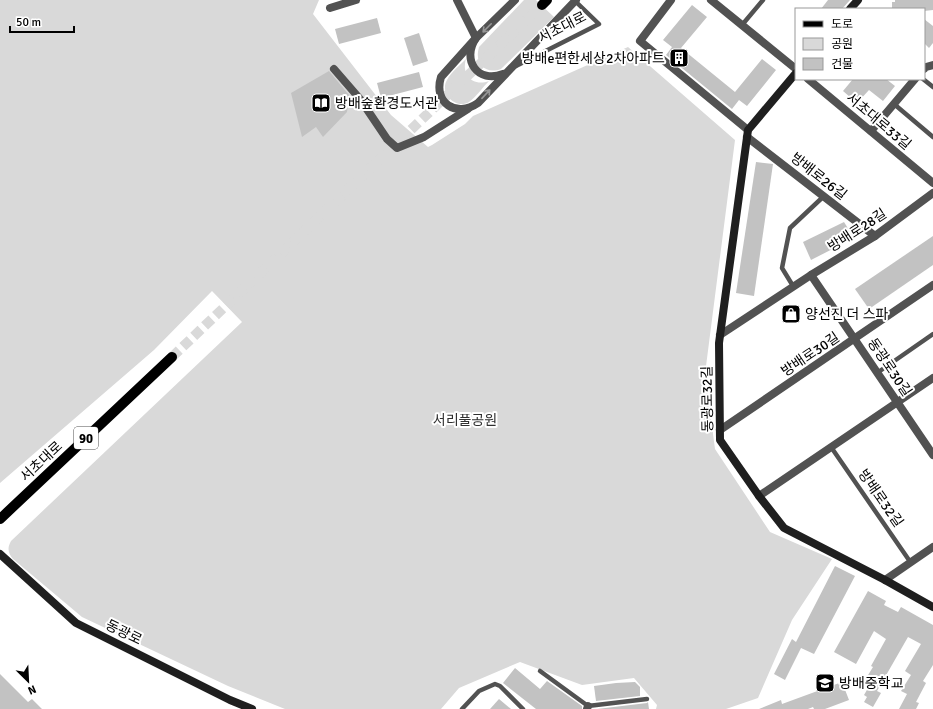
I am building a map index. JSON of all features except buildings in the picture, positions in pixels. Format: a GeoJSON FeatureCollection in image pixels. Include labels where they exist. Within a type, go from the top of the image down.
{"type":"FeatureCollection","features":[{"type":"Feature","properties":{"kind":"main road","name":"서초대로"},"geometry":{"type":"LineString","coordinates":[[0,519],[172,357]]}},
{"type":"Feature","properties":{"kind":"street"},"geometry":{"type":"LineString","coordinates":[[331,4],[356,0]]}},
{"type":"Feature","properties":{"kind":"street"},"geometry":{"type":"LineString","coordinates":[[457,0],[476,38]]}},
{"type":"Feature","properties":{"kind":"street","name":"서초대로"},"geometry":{"type":"LineString","coordinates":[[515,0],[476,38],[441,77],[439,84],[441,98],[451,108],[465,109],[478,103],[576,0]]}},
{"type":"Feature","properties":{"kind":"street"},"geometry":{"type":"LineString","coordinates":[[671,0],[640,41],[747,133],[795,74]]}},
{"type":"Feature","properties":{"kind":"street"},"geometry":{"type":"LineString","coordinates":[[711,0],[795,68]]}},
{"type":"Feature","properties":{"kind":"street"},"geometry":{"type":"LineString","coordinates":[[851,8],[858,0]]}},
{"type":"Feature","properties":{"kind":"street","name":"서초대로"},"geometry":{"type":"LineString","coordinates":[[476,38],[470,51],[472,65],[482,74],[489,76],[503,74],[508,70]]}},
{"type":"Feature","properties":{"kind":"street"},"geometry":{"type":"LineString","coordinates":[[334,69],[360,99],[387,139],[397,148],[424,137],[472,107]]}},
{"type":"Feature","properties":{"kind":"street","name":"서초대로33길"},"geometry":{"type":"LineString","coordinates":[[809,80],[933,182]]}},
{"type":"Feature","properties":{"kind":"street"},"geometry":{"type":"LineString","coordinates":[[871,131],[914,80]]}},
{"type":"Feature","properties":{"kind":"street","name":"방배로26길"},"geometry":{"type":"LineString","coordinates":[[747,133],[874,236]]}},
{"type":"Feature","properties":{"kind":"street","name":"동광로32길"},"geometry":{"type":"LineString","coordinates":[[747,133],[719,343],[720,440],[759,496],[784,528],[885,580],[933,608]]}},
{"type":"Feature","properties":{"kind":"street","name":"방배로28길"},"geometry":{"type":"LineString","coordinates":[[720,335],[793,286],[874,236],[933,193]]}},
{"type":"Feature","properties":{"kind":"street","name":"동광로30길"},"geometry":{"type":"LineString","coordinates":[[811,275],[933,455]]}},
{"type":"Feature","properties":{"kind":"street","name":"방배로30길"},"geometry":{"type":"LineString","coordinates":[[720,430],[933,285]]}},
{"type":"Feature","properties":{"kind":"street"},"geometry":{"type":"LineString","coordinates":[[759,496],[933,378]]}},
{"type":"Feature","properties":{"kind":"street"},"geometry":{"type":"LineString","coordinates":[[885,580],[933,547]]}},
{"type":"Feature","properties":{"kind":"street","name":"동광로"},"geometry":{"type":"LineString","coordinates":[[0,554],[76,623],[230,700],[252,709]]}},
{"type":"Feature","properties":{"kind":"lane","name":"서초대로"},"geometry":{"type":"LineString","coordinates":[[508,70],[599,24],[576,0]]}},
{"type":"Feature","properties":{"kind":"lane"},"geometry":{"type":"LineString","coordinates":[[742,25],[763,0]]}},
{"type":"Feature","properties":{"kind":"lane"},"geometry":{"type":"LineString","coordinates":[[924,80],[933,87]]}},
{"type":"Feature","properties":{"kind":"lane"},"geometry":{"type":"LineString","coordinates":[[894,104],[933,137]]}},
{"type":"Feature","properties":{"kind":"lane"},"geometry":{"type":"LineString","coordinates":[[793,286],[782,268],[790,228],[824,196]]}},
{"type":"Feature","properties":{"kind":"lane"},"geometry":{"type":"LineString","coordinates":[[877,373],[933,334]]}},
{"type":"Feature","properties":{"kind":"lane","name":"방배로32길"},"geometry":{"type":"LineString","coordinates":[[831,447],[911,563]]}},
{"type":"Feature","properties":{"kind":"lane"},"geometry":{"type":"LineString","coordinates":[[540,671],[588,708],[648,699]]}},
{"type":"Feature","properties":{"kind":"lane"},"geometry":{"type":"LineString","coordinates":[[462,709],[479,691],[495,684],[500,686],[523,709]]}},
{"type":"Feature","properties":{"kind":"green space","name":"서리풀공원"},"geometry":{"type":"Polygon","coordinates":[[[0,0],[319,0],[313,14],[391,115],[428,147],[465,124],[473,116],[628,47],[735,140],[705,374],[715,449],[770,532],[832,559],[792,620],[758,698],[726,709],[656,709],[657,705],[634,678],[582,685],[520,662],[459,688],[441,709],[285,709],[228,686],[82,617],[13,559],[9,550],[11,541],[242,322],[212,291],[154,350],[0,483],[0,0]]]}},
{"type":"Feature","properties":{"kind":"green space"},"geometry":{"type":"Polygon","coordinates":[[[524,0],[536,0],[554,17],[501,69],[486,69],[482,66],[478,58],[479,47],[524,0]]]}},
{"type":"Feature","properties":{"kind":"green space"},"geometry":{"type":"Polygon","coordinates":[[[466,59],[465,70],[467,75],[473,81],[489,81],[469,102],[459,104],[450,99],[447,95],[445,85],[451,74],[466,59]]]}},
{"type":"Feature","properties":{"kind":"tunnel"},"geometry":{"type":"LineString","coordinates":[[172,357],[542,5]]}},
{"type":"Feature","properties":{"kind":"place","name":"방배e편한세상2차아파트"},"geometry":{"type":"Point","coordinates":[679,58]}},
{"type":"Feature","properties":{"kind":"place","name":"방배숲환경도서관"},"geometry":{"type":"Point","coordinates":[321,103]}},
{"type":"Feature","properties":{"kind":"place","name":"양선진 더 스파"},"geometry":{"type":"Point","coordinates":[791,314]}},
{"type":"Feature","properties":{"kind":"place","name":"방배중학교"},"geometry":{"type":"Point","coordinates":[825,683]}}]}
